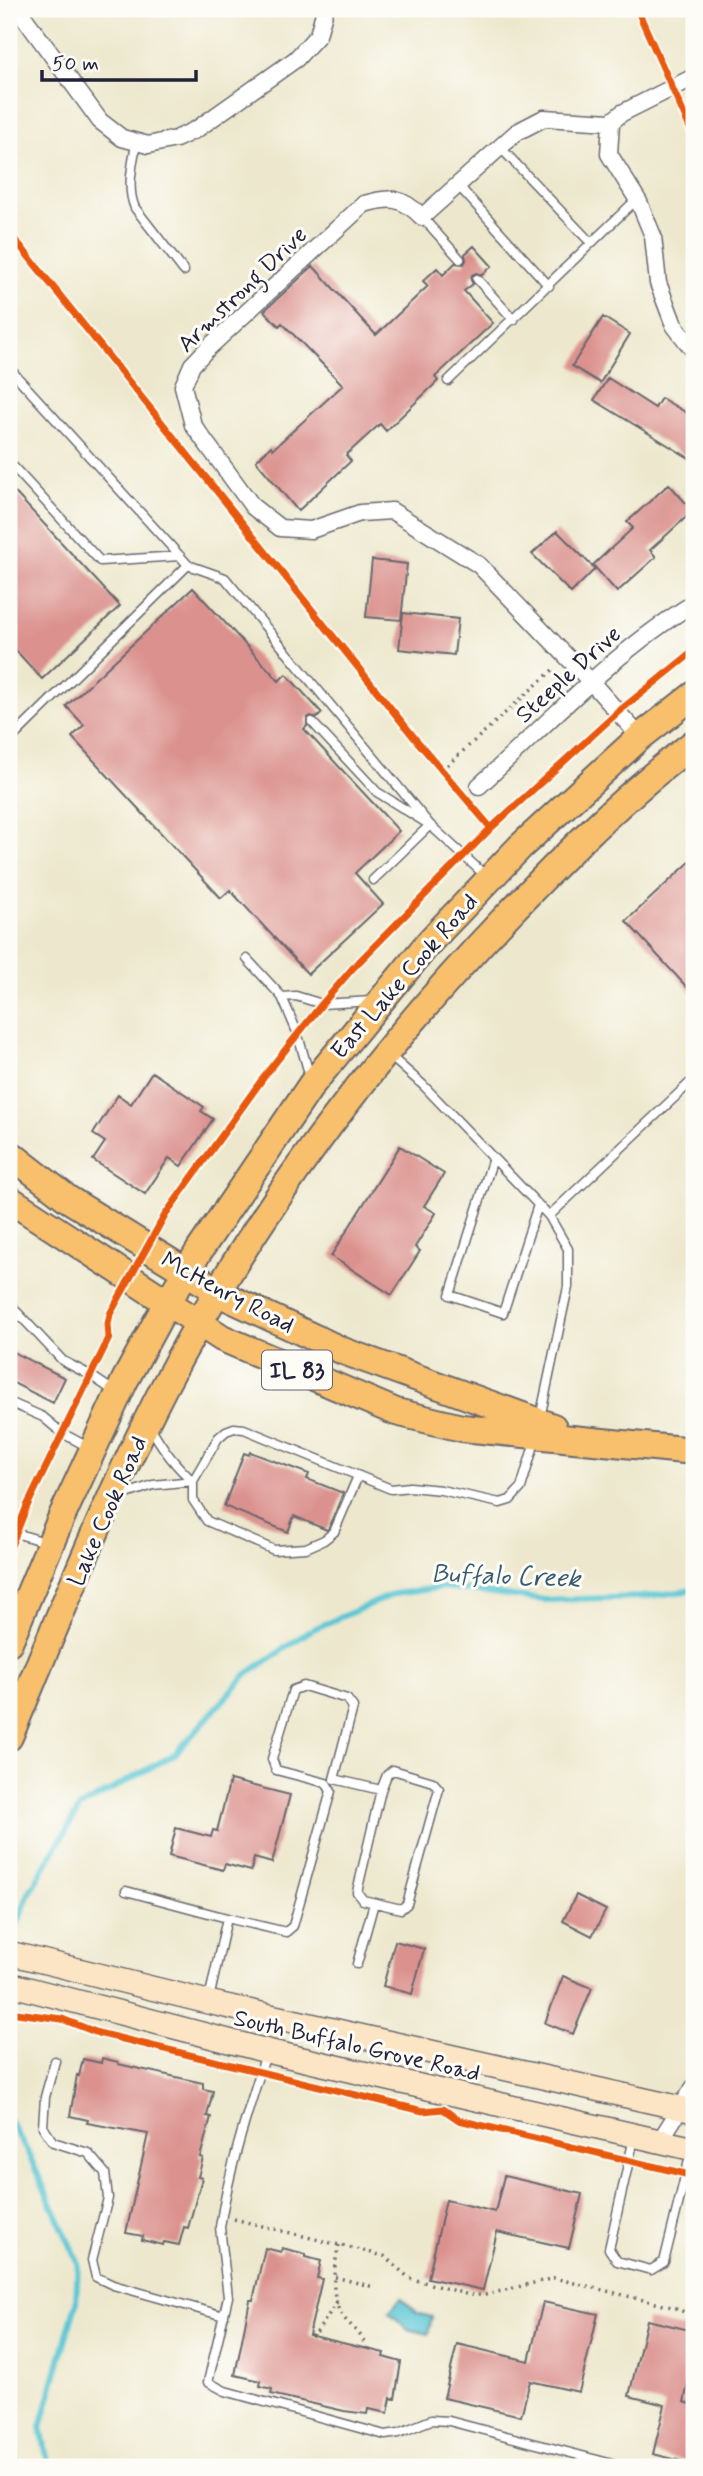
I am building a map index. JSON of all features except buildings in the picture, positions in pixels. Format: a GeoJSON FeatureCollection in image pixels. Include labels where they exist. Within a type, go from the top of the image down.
{"type":"FeatureCollection","features":[{"type":"Feature","properties":{"kind":"main road","name":"East Lake Cook Road"},"geometry":{"type":"LineString","coordinates":[[167,1303],[312,1084],[431,940],[520,847],[640,737],[694,695]]}},
{"type":"Feature","properties":{"kind":"main road","name":"East Lake Cook Road"},"geometry":{"type":"LineString","coordinates":[[219,1292],[313,1148],[386,1052],[466,958],[553,867],[667,763],[694,743]]}},
{"type":"Feature","properties":{"kind":"main road","name":"McHenry Road"},"geometry":{"type":"LineString","coordinates":[[9,1153],[68,1199],[219,1292],[343,1351],[538,1429],[584,1439],[694,1451]]}},
{"type":"Feature","properties":{"kind":"main road","name":"McHenry Road"},"geometry":{"type":"LineString","coordinates":[[10,1204],[222,1338],[396,1412],[462,1428],[538,1429]]}},
{"type":"Feature","properties":{"kind":"main road","name":"Lake Cook Road"},"geometry":{"type":"LineString","coordinates":[[9,1737],[109,1500],[147,1421],[219,1292]]}},
{"type":"Feature","properties":{"kind":"main road","name":"Lake Cook Road"},"geometry":{"type":"LineString","coordinates":[[9,1642],[118,1394],[167,1303]]}},
{"type":"Feature","properties":{"kind":"main road","name":"South Buffalo Grove Road"},"geometry":{"type":"LineString","coordinates":[[9,1953],[208,2002],[687,2109]]}},
{"type":"Feature","properties":{"kind":"main road","name":"South Buffalo Grove Road"},"geometry":{"type":"LineString","coordinates":[[9,1984],[267,2051],[693,2149]]}},
{"type":"Feature","properties":{"kind":"street"},"geometry":{"type":"LineString","coordinates":[[18,9],[100,121],[122,138],[148,145],[176,139],[197,129],[296,59],[318,35],[325,9]]}},
{"type":"Feature","properties":{"kind":"street"},"geometry":{"type":"LineString","coordinates":[[422,217],[517,132],[544,118],[611,122],[622,113],[694,77]]}},
{"type":"Feature","properties":{"kind":"street"},"geometry":{"type":"LineString","coordinates":[[611,122],[609,154],[637,199],[653,236],[658,283],[674,325],[694,351]]}},
{"type":"Feature","properties":{"kind":"street","name":"Armstrong Drive"},"geometry":{"type":"LineString","coordinates":[[422,217],[409,203],[389,198],[364,204],[192,365],[183,386],[193,425],[253,507],[280,528],[311,530],[360,513],[392,511],[479,565],[640,737]]}},
{"type":"Feature","properties":{"kind":"street","name":"Steeple Drive"},"geometry":{"type":"LineString","coordinates":[[479,786],[617,658],[694,603]]}},
{"type":"Feature","properties":{"kind":"street"},"geometry":{"type":"LineString","coordinates":[[659,2142],[687,2109],[694,2087]]}},
{"type":"Feature","properties":{"kind":"lane"},"geometry":{"type":"LineString","coordinates":[[135,143],[131,199],[135,208],[184,271]]}},
{"type":"Feature","properties":{"kind":"lane"},"geometry":{"type":"LineString","coordinates":[[500,147],[591,243]]}},
{"type":"Feature","properties":{"kind":"lane"},"geometry":{"type":"LineString","coordinates":[[457,184],[549,286]]}},
{"type":"Feature","properties":{"kind":"lane"},"geometry":{"type":"LineString","coordinates":[[448,381],[637,199]]}},
{"type":"Feature","properties":{"kind":"lane"},"geometry":{"type":"LineString","coordinates":[[422,217],[460,259]]}},
{"type":"Feature","properties":{"kind":"lane"},"geometry":{"type":"LineString","coordinates":[[477,279],[513,320]]}},
{"type":"Feature","properties":{"kind":"lane"},"geometry":{"type":"LineString","coordinates":[[9,368],[188,565],[225,578],[430,825],[490,879]]}},
{"type":"Feature","properties":{"kind":"lane"},"geometry":{"type":"LineString","coordinates":[[9,462],[100,561],[180,556]]}},
{"type":"Feature","properties":{"kind":"lane"},"geometry":{"type":"LineString","coordinates":[[9,741],[188,565]]}},
{"type":"Feature","properties":{"kind":"lane"},"geometry":{"type":"LineString","coordinates":[[312,722],[377,792],[430,825]]}},
{"type":"Feature","properties":{"kind":"lane"},"geometry":{"type":"LineString","coordinates":[[373,880],[430,825]]}},
{"type":"Feature","properties":{"kind":"lane"},"geometry":{"type":"LineString","coordinates":[[247,959],[282,997],[298,1031],[312,1084]]}},
{"type":"Feature","properties":{"kind":"lane"},"geometry":{"type":"LineString","coordinates":[[282,997],[296,996],[322,1004],[379,1001]]}},
{"type":"Feature","properties":{"kind":"lane"},"geometry":{"type":"LineString","coordinates":[[358,1476],[334,1532],[306,1548],[274,1550],[206,1521],[193,1500],[193,1482],[218,1438],[234,1428],[244,1429],[391,1489],[410,1487],[441,1490],[500,1503],[510,1500],[521,1488],[538,1429],[568,1287],[568,1249],[549,1216],[424,1085],[386,1052]]}},
{"type":"Feature","properties":{"kind":"lane"},"geometry":{"type":"LineString","coordinates":[[549,1216],[694,1079]]}},
{"type":"Feature","properties":{"kind":"lane"},"geometry":{"type":"LineString","coordinates":[[494,1158],[450,1295],[503,1313],[538,1205]]}},
{"type":"Feature","properties":{"kind":"lane"},"geometry":{"type":"LineString","coordinates":[[10,1306],[63,1361],[118,1394]]}},
{"type":"Feature","properties":{"kind":"lane"},"geometry":{"type":"LineString","coordinates":[[9,1402],[43,1416],[62,1433],[92,1450]]}},
{"type":"Feature","properties":{"kind":"lane"},"geometry":{"type":"LineString","coordinates":[[147,1421],[166,1454],[193,1482]]}},
{"type":"Feature","properties":{"kind":"lane"},"geometry":{"type":"LineString","coordinates":[[109,1500],[153,1485],[193,1482]]}},
{"type":"Feature","properties":{"kind":"lane"},"geometry":{"type":"LineString","coordinates":[[9,1531],[51,1544]]}},
{"type":"Feature","properties":{"kind":"lane"},"geometry":{"type":"LineString","coordinates":[[126,1891],[286,1932],[293,1926],[331,1791],[353,1707],[347,1699],[304,1686],[293,1690],[272,1759],[276,1770],[326,1783],[331,1791]]}},
{"type":"Feature","properties":{"kind":"lane"},"geometry":{"type":"LineString","coordinates":[[393,1770],[433,1782],[439,1789],[407,1904],[401,1909],[363,1900],[357,1892],[381,1790],[387,1775],[393,1770]]}},
{"type":"Feature","properties":{"kind":"lane"},"geometry":{"type":"LineString","coordinates":[[334,1779],[381,1790]]}},
{"type":"Feature","properties":{"kind":"lane"},"geometry":{"type":"LineString","coordinates":[[358,1964],[374,1903]]}},
{"type":"Feature","properties":{"kind":"lane"},"geometry":{"type":"LineString","coordinates":[[208,2002],[227,1918]]}},
{"type":"Feature","properties":{"kind":"lane"},"geometry":{"type":"LineString","coordinates":[[267,2051],[234,2157],[221,2216],[228,2297],[208,2382],[215,2387],[384,2435],[399,2433],[431,2420],[449,2421],[624,2467]]}},
{"type":"Feature","properties":{"kind":"lane"},"geometry":{"type":"LineString","coordinates":[[55,2061],[45,2097],[43,2127],[53,2142],[88,2153],[106,2173],[108,2198],[92,2260],[96,2277],[113,2285],[224,2316]]}},
{"type":"Feature","properties":{"kind":"lane"},"geometry":{"type":"LineString","coordinates":[[635,2136],[609,2249],[617,2261],[651,2270],[664,2262],[693,2149]]}},
{"type":"Feature","properties":{"kind":"path"},"geometry":{"type":"LineString","coordinates":[[442,770],[567,657]]}},
{"type":"Feature","properties":{"kind":"path"},"geometry":{"type":"LineString","coordinates":[[434,760],[450,779]]}},
{"type":"Feature","properties":{"kind":"path"},"geometry":{"type":"LineString","coordinates":[[221,2216],[384,2256],[408,2278],[469,2295],[485,2295],[554,2278],[676,2308],[694,2317]]}},
{"type":"Feature","properties":{"kind":"path"},"geometry":{"type":"LineString","coordinates":[[339,2245],[335,2277],[337,2302],[341,2314],[364,2340],[365,2353]]}},
{"type":"Feature","properties":{"kind":"path"},"geometry":{"type":"LineString","coordinates":[[335,2277],[374,2287]]}},
{"type":"Feature","properties":{"kind":"path"},"geometry":{"type":"LineString","coordinates":[[311,2337],[337,2302]]}},
{"type":"Feature","properties":{"kind":"green space"},"geometry":{"type":"Polygon","coordinates":[[[9,2377],[19,2381],[17,2467],[9,2467],[9,2377]]]}},
{"type":"Feature","properties":{"kind":"water"},"geometry":{"type":"Polygon","coordinates":[[[401,2298],[417,2313],[432,2317],[428,2334],[408,2329],[389,2312],[401,2298]]]}},
{"type":"Feature","properties":{"kind":"waterway","name":"Buffalo Creek"},"geometry":{"type":"LineString","coordinates":[[9,1945],[29,1893],[80,1807],[175,1754],[246,1675],[311,1630],[394,1594],[445,1587],[544,1600],[642,1597],[694,1590]]}},
{"type":"Feature","properties":{"kind":"waterway","name":"Buffalo Creek"},"geometry":{"type":"LineString","coordinates":[[9,2119],[29,2155],[78,2262],[76,2303],[41,2427],[49,2467]]}},
{"type":"Feature","properties":{"kind":"cycle path"},"geometry":{"type":"LineString","coordinates":[[637,9],[694,137]]}},
{"type":"Feature","properties":{"kind":"cycle path"},"geometry":{"type":"LineString","coordinates":[[9,232],[417,741],[491,828]]}},
{"type":"Feature","properties":{"kind":"cycle path"},"geometry":{"type":"LineString","coordinates":[[9,1551],[27,1506],[109,1338],[110,1314],[165,1215],[266,1074],[352,969],[491,828],[618,712],[694,651]]}},
{"type":"Feature","properties":{"kind":"cycle path"},"geometry":{"type":"LineString","coordinates":[[9,2012],[62,2019],[98,2033],[423,2111],[443,2109],[459,2120],[694,2176]]}}]}
